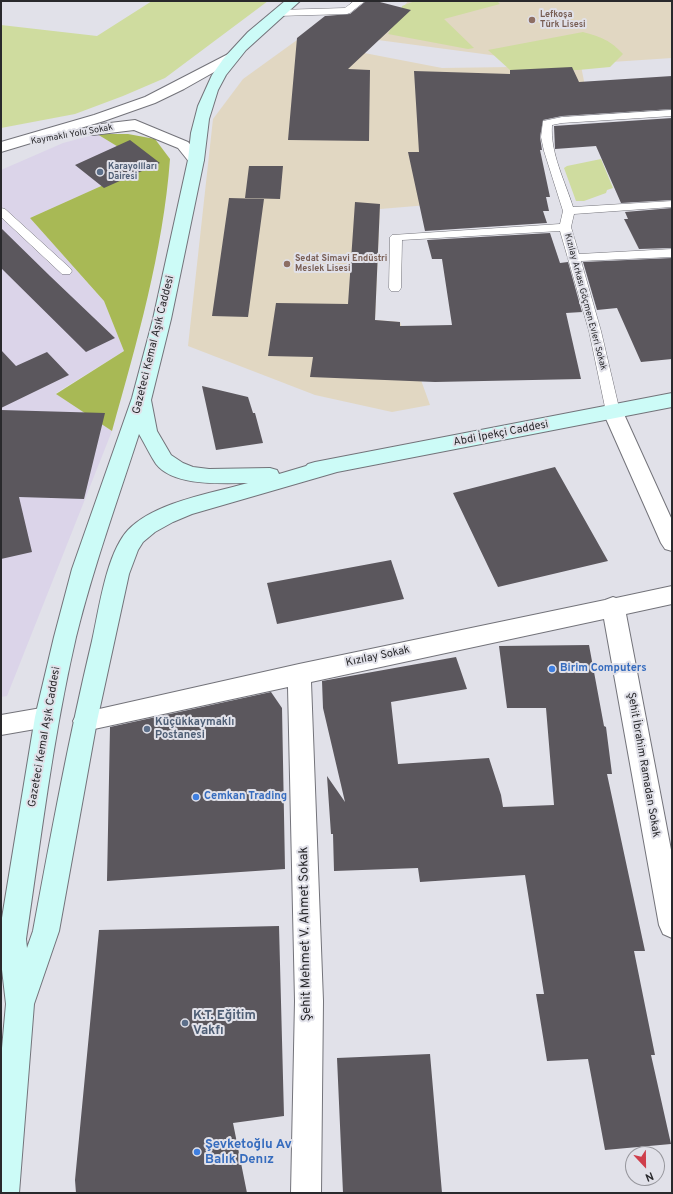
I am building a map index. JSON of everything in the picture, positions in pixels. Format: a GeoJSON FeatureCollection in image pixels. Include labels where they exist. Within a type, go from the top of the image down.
{"type":"FeatureCollection","features":[{"type":"Feature","properties":{"kind":"main road","name":"Gazeteci Kemal Aşık Caddesi"},"geometry":{"type":"LineString","coordinates":[[20,1004],[12,939],[47,717],[65,636],[83,569],[142,398],[162,319],[196,160],[198,140],[205,106],[213,87],[234,55],[248,39],[293,1]]}},
{"type":"Feature","properties":{"kind":"main road","name":"Abdi İpekçi Caddesi"},"geometry":{"type":"LineString","coordinates":[[142,398],[147,431],[154,446],[164,460],[176,468],[190,474],[209,476],[266,476],[330,467],[672,400]]}},
{"type":"Feature","properties":{"kind":"main road","name":"Abdi İpekçi Caddesi"},"geometry":{"type":"LineString","coordinates":[[85,721],[118,574],[128,547],[136,536],[148,526],[166,516],[186,508],[330,467]]}},
{"type":"Feature","properties":{"kind":"main road"},"geometry":{"type":"LineString","coordinates":[[4,1193],[20,1004],[46,931],[85,721]]}},
{"type":"Feature","properties":{"kind":"street","name":"Kaymaklı Yolu Sokak"},"geometry":{"type":"LineString","coordinates":[[5,147],[78,125],[164,94],[234,55]]}},
{"type":"Feature","properties":{"kind":"street","name":"Kaymaklı Yolu Sokak"},"geometry":{"type":"LineString","coordinates":[[5,147],[89,130],[135,125],[156,132],[183,145],[196,160]]}},
{"type":"Feature","properties":{"kind":"street"},"geometry":{"type":"LineString","coordinates":[[614,412],[672,543]]}},
{"type":"Feature","properties":{"kind":"street","name":"Kızılay Sokak"},"geometry":{"type":"LineString","coordinates":[[85,721],[672,594]]}},
{"type":"Feature","properties":{"kind":"street","name":"Şehit İbrahim Ramadan Sokak"},"geometry":{"type":"LineString","coordinates":[[613,606],[672,925]]}},
{"type":"Feature","properties":{"kind":"street","name":"Şehit Mehmet V. Ahmet Sokak"},"geometry":{"type":"LineString","coordinates":[[299,674],[309,1001],[306,1193]]}},
{"type":"Feature","properties":{"kind":"street"},"geometry":{"type":"LineString","coordinates":[[1,725],[47,717]]}},
{"type":"Feature","properties":{"kind":"lane"},"geometry":{"type":"LineString","coordinates":[[278,13],[347,11],[360,1]]}},
{"type":"Feature","properties":{"kind":"lane"},"geometry":{"type":"LineString","coordinates":[[672,113],[562,120],[547,123],[546,138],[569,211],[672,204]]}},
{"type":"Feature","properties":{"kind":"lane"},"geometry":{"type":"LineString","coordinates":[[1,211],[66,272]]}},
{"type":"Feature","properties":{"kind":"lane","name":"Kızılay Arkası Göçmen Evleri Sokak"},"geometry":{"type":"LineString","coordinates":[[569,211],[565,227],[595,331],[614,412]]}},
{"type":"Feature","properties":{"kind":"lane"},"geometry":{"type":"LineString","coordinates":[[395,288],[396,237],[565,227]]}},
{"type":"Feature","properties":{"kind":"lane"},"geometry":{"type":"LineString","coordinates":[[573,258],[672,253]]}},
{"type":"Feature","properties":{"kind":"shaded area","name":"Lefkoşa Türk Lisesi"},"geometry":{"type":"Polygon","coordinates":[[[408,1],[672,1],[672,58],[566,65],[378,40],[408,1]]]}},
{"type":"Feature","properties":{"kind":"shaded area","name":"Sedat Simavi Endüstri Meslek Lisesi"},"geometry":{"type":"Polygon","coordinates":[[[297,40],[442,68],[581,66],[588,101],[447,110],[428,205],[380,209],[375,320],[400,322],[430,405],[392,412],[315,395],[188,346],[213,119],[243,79],[297,40]]]}},
{"type":"Feature","properties":{"kind":"shaded area"},"geometry":{"type":"Polygon","coordinates":[[[97,134],[149,165],[30,218],[104,301],[124,351],[56,393],[112,431],[7,696],[1,697],[1,170],[63,143],[97,134]]]}},
{"type":"Feature","properties":{"kind":"green space"},"geometry":{"type":"Polygon","coordinates":[[[152,1],[268,1],[165,78],[75,114],[1,128],[1,25],[97,36],[152,1]]]}},
{"type":"Feature","properties":{"kind":"green space"},"geometry":{"type":"Polygon","coordinates":[[[415,1],[497,1],[500,4],[444,19],[474,48],[468,49],[388,34],[401,11],[402,6],[415,1]]]}},
{"type":"Feature","properties":{"kind":"green space"},"geometry":{"type":"Polygon","coordinates":[[[583,32],[605,40],[614,45],[623,54],[610,67],[578,70],[510,70],[488,50],[583,32]]]}},
{"type":"Feature","properties":{"kind":"green space"},"geometry":{"type":"Polygon","coordinates":[[[97,134],[128,134],[155,139],[170,159],[162,228],[148,296],[112,431],[56,394],[124,351],[104,301],[30,218],[148,165],[97,134]]]}},
{"type":"Feature","properties":{"kind":"green space"},"geometry":{"type":"Polygon","coordinates":[[[601,159],[613,188],[607,190],[606,193],[584,201],[576,201],[564,168],[567,166],[601,159]]]}},
{"type":"Feature","properties":{"kind":"building"},"geometry":{"type":"Polygon","coordinates":[[[366,1],[376,1],[411,10],[348,69],[370,70],[369,141],[288,140],[297,38],[325,16],[350,14],[366,1]]]}},
{"type":"Feature","properties":{"kind":"building"},"geometry":{"type":"Polygon","coordinates":[[[572,67],[579,82],[672,76],[672,109],[562,116],[543,120],[540,137],[542,150],[540,150],[550,197],[546,197],[549,211],[543,211],[547,223],[425,231],[408,152],[419,152],[414,71],[510,74],[510,70],[572,67]]]}},
{"type":"Feature","properties":{"kind":"building"},"geometry":{"type":"Polygon","coordinates":[[[672,118],[672,200],[621,203],[596,146],[555,149],[554,126],[672,118]]]}},
{"type":"Feature","properties":{"kind":"building"},"geometry":{"type":"Polygon","coordinates":[[[130,140],[160,163],[104,188],[75,165],[130,140]]]}},
{"type":"Feature","properties":{"kind":"building"},"geometry":{"type":"Polygon","coordinates":[[[249,166],[283,166],[280,199],[245,198],[249,166]]]}},
{"type":"Feature","properties":{"kind":"building"},"geometry":{"type":"Polygon","coordinates":[[[229,198],[264,199],[248,317],[212,316],[229,198]]]}},
{"type":"Feature","properties":{"kind":"building"},"geometry":{"type":"Polygon","coordinates":[[[355,202],[380,204],[375,320],[400,322],[400,326],[452,325],[442,259],[432,259],[427,240],[550,233],[560,263],[568,262],[582,312],[566,313],[581,379],[435,382],[310,377],[313,357],[268,356],[276,303],[348,304],[355,202]]]}},
{"type":"Feature","properties":{"kind":"building"},"geometry":{"type":"Polygon","coordinates":[[[672,208],[672,248],[639,249],[624,219],[628,219],[625,212],[672,208]]]}},
{"type":"Feature","properties":{"kind":"building"},"geometry":{"type":"Polygon","coordinates":[[[1,228],[115,338],[86,352],[1,268],[1,228]]]}},
{"type":"Feature","properties":{"kind":"building"},"geometry":{"type":"Polygon","coordinates":[[[672,258],[672,359],[641,362],[617,308],[597,310],[583,262],[672,258]]]}},
{"type":"Feature","properties":{"kind":"building"},"geometry":{"type":"Polygon","coordinates":[[[1,350],[16,366],[47,352],[69,375],[1,408],[1,350]]]}},
{"type":"Feature","properties":{"kind":"building"},"geometry":{"type":"Polygon","coordinates":[[[202,386],[248,397],[253,413],[255,413],[263,443],[216,450],[202,386]]]}},
{"type":"Feature","properties":{"kind":"building"},"geometry":{"type":"Polygon","coordinates":[[[1,410],[105,413],[84,499],[19,497],[32,552],[1,559],[1,410]]]}},
{"type":"Feature","properties":{"kind":"building"},"geometry":{"type":"Polygon","coordinates":[[[555,467],[608,561],[498,587],[453,493],[555,467]]]}},
{"type":"Feature","properties":{"kind":"building"},"geometry":{"type":"Polygon","coordinates":[[[391,560],[404,599],[277,624],[267,583],[391,560]]]}},
{"type":"Feature","properties":{"kind":"building"},"geometry":{"type":"Polygon","coordinates":[[[589,645],[604,726],[606,727],[612,774],[607,774],[645,951],[634,951],[655,1055],[651,1055],[671,1144],[625,1146],[625,1148],[605,1150],[588,1059],[547,1061],[536,994],[544,994],[525,875],[420,882],[418,868],[334,871],[333,834],[331,834],[327,776],[345,802],[323,708],[322,681],[456,657],[467,689],[391,702],[398,764],[489,758],[501,795],[503,807],[554,805],[546,708],[507,708],[499,646],[589,645]]]}},
{"type":"Feature","properties":{"kind":"building","name":"Cemkan Trading"},"geometry":{"type":"Polygon","coordinates":[[[271,692],[282,708],[285,869],[107,881],[110,727],[271,692]]]}},
{"type":"Feature","properties":{"kind":"building","name":"K.T. Eğitim Vakfı"},"geometry":{"type":"Polygon","coordinates":[[[279,926],[284,1116],[233,1123],[247,1193],[76,1193],[75,1180],[99,930],[279,926]]]}},
{"type":"Feature","properties":{"kind":"building"},"geometry":{"type":"Polygon","coordinates":[[[430,1054],[442,1193],[343,1193],[337,1058],[430,1054]]]}},
{"type":"Feature","properties":{"kind":"place","name":"Lefkoşa Türk Lisesi"},"geometry":{"type":"Point","coordinates":[532,20]}},
{"type":"Feature","properties":{"kind":"place","name":"Karayollları Dairesi"},"geometry":{"type":"Point","coordinates":[100,172]}},
{"type":"Feature","properties":{"kind":"place","name":"Sedat Simavi Endüstri Meslek Lisesi"},"geometry":{"type":"Point","coordinates":[287,264]}},
{"type":"Feature","properties":{"kind":"place","name":"Birim Computers"},"geometry":{"type":"Point","coordinates":[552,669]}},
{"type":"Feature","properties":{"kind":"place","name":"Küçükkaymaklı Postanesi"},"geometry":{"type":"Point","coordinates":[147,729]}},
{"type":"Feature","properties":{"kind":"place","name":"Cemkan Trading"},"geometry":{"type":"Point","coordinates":[196,797]}},
{"type":"Feature","properties":{"kind":"place","name":"K.T. Eğitim Vakfı"},"geometry":{"type":"Point","coordinates":[185,1023]}},
{"type":"Feature","properties":{"kind":"place","name":"Şevketoğlu Av Balık Denız"},"geometry":{"type":"Point","coordinates":[197,1152]}}]}
